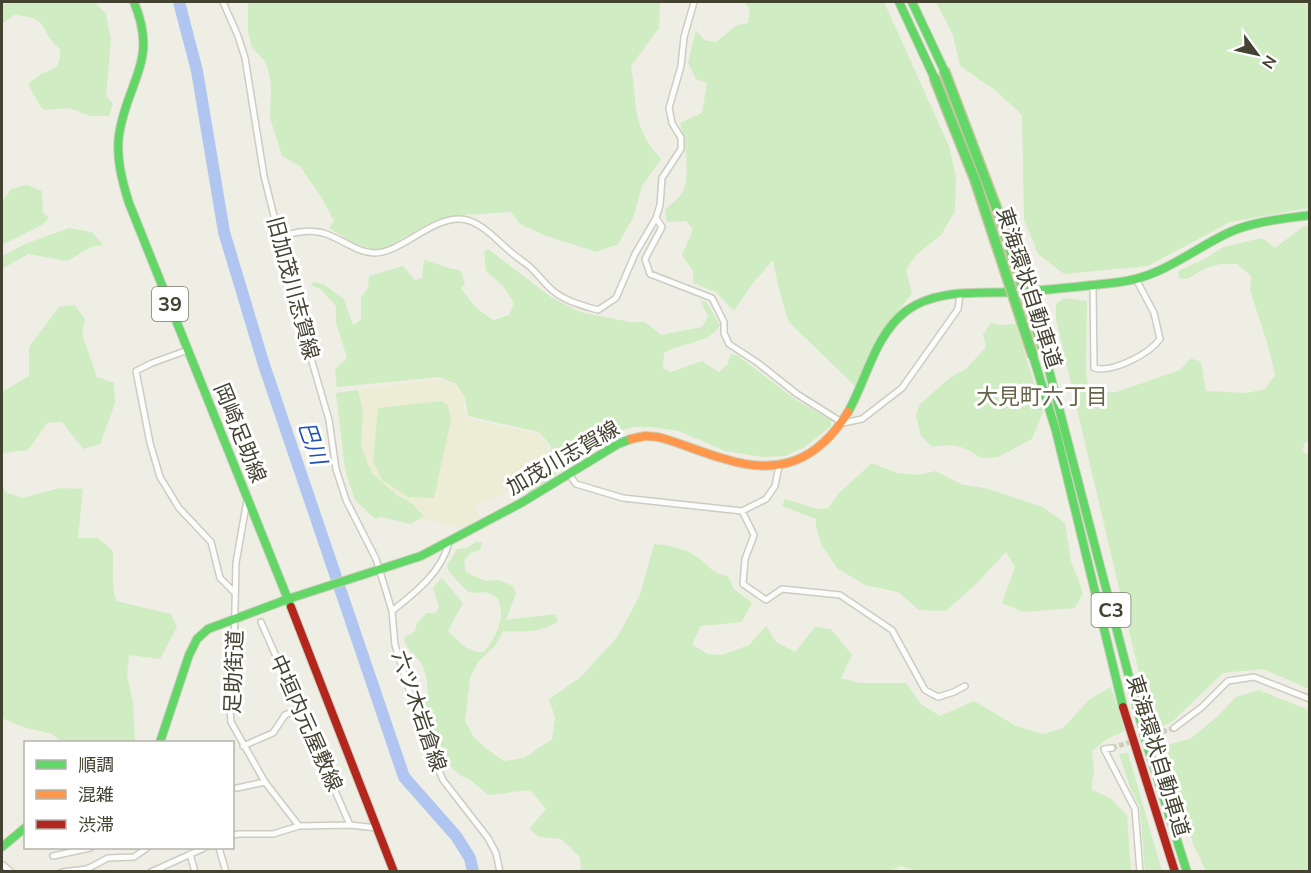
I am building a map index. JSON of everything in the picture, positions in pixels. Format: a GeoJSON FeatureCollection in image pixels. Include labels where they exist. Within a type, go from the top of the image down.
{"type":"FeatureCollection","features":[{"type":"Feature","properties":{"kind":"main road","name":"岡崎足助線"},"geometry":{"type":"LineString","coordinates":[[134,2],[144,26],[145,57],[121,127],[119,163],[129,202],[288,599],[394,872]]}},
{"type":"Feature","properties":{"kind":"main road","name":"東海環状自動車道"},"geometry":{"type":"LineString","coordinates":[[899,2],[934,77],[975,180],[1033,356],[1056,431],[1119,694],[1175,872]]}},
{"type":"Feature","properties":{"kind":"main road","name":"東海環状自動車道"},"geometry":{"type":"LineString","coordinates":[[912,2],[944,70],[969,132],[1030,304],[1088,510],[1116,635],[1140,724],[1187,872]]}},
{"type":"Feature","properties":{"kind":"main road","name":"加茂川志賀線"},"geometry":{"type":"LineString","coordinates":[[160,741],[189,655],[197,639],[208,629],[288,599],[421,556],[521,503],[618,444],[643,436],[656,436],[738,464],[779,466],[804,457],[829,440],[843,423],[880,344],[904,312],[930,299],[960,294],[1042,290],[1136,279],[1168,268],[1231,231],[1256,224],[1310,215]]}},
{"type":"Feature","properties":{"kind":"main road"},"geometry":{"type":"LineString","coordinates":[[2,847],[24,829]]}},
{"type":"Feature","properties":{"kind":"street","name":"旧加茂川志賀線"},"geometry":{"type":"LineString","coordinates":[[223,2],[245,58],[259,154],[279,237],[330,420],[336,469],[346,500],[376,571]]}},
{"type":"Feature","properties":{"kind":"street"},"geometry":{"type":"LineString","coordinates":[[279,237],[295,232],[324,233],[349,246],[375,253],[390,249],[447,221],[459,219],[471,221],[529,266],[556,293],[580,305],[598,310],[616,298],[635,254],[656,218],[660,205],[662,178],[681,148],[681,138],[672,123],[669,108],[681,66],[684,37],[694,2]]}},
{"type":"Feature","properties":{"kind":"street"},"geometry":{"type":"LineString","coordinates":[[656,218],[662,227],[645,259],[650,274],[712,298],[724,322],[724,333],[729,344],[758,363],[797,394],[843,423],[862,419],[902,388],[958,309],[960,294]]}},
{"type":"Feature","properties":{"kind":"street"},"geometry":{"type":"LineString","coordinates":[[1094,285],[1094,368],[1115,368],[1154,347],[1160,339],[1154,314],[1136,279]]}},
{"type":"Feature","properties":{"kind":"street"},"geometry":{"type":"LineString","coordinates":[[188,350],[136,371],[150,443],[160,477],[178,508],[211,542],[220,578],[235,592]]}},
{"type":"Feature","properties":{"kind":"street"},"geometry":{"type":"LineString","coordinates":[[569,474],[576,484],[623,498],[742,512],[766,499],[775,486],[779,466]]}},
{"type":"Feature","properties":{"kind":"street","name":"足助街道"},"geometry":{"type":"LineString","coordinates":[[247,498],[236,563],[236,618],[229,699],[231,722],[265,782],[299,826]]}},
{"type":"Feature","properties":{"kind":"street"},"geometry":{"type":"LineString","coordinates":[[742,512],[754,535],[744,559],[743,584],[766,600],[782,589],[840,595],[892,630],[925,690],[938,697],[965,686]]}},
{"type":"Feature","properties":{"kind":"street"},"geometry":{"type":"LineString","coordinates":[[392,611],[422,589],[447,552],[450,542]]}},
{"type":"Feature","properties":{"kind":"street","name":"六ツ木岩倉線"},"geometry":{"type":"LineString","coordinates":[[376,571],[392,611],[395,645],[412,702],[429,747],[443,780],[488,838],[496,853],[500,872]]}},
{"type":"Feature","properties":{"kind":"street","name":"中垣内元屋敷線"},"geometry":{"type":"LineString","coordinates":[[261,622],[350,825]]}},
{"type":"Feature","properties":{"kind":"street"},"geometry":{"type":"LineString","coordinates":[[1174,728],[1228,681],[1254,677],[1310,699]]}},
{"type":"Feature","properties":{"kind":"street"},"geometry":{"type":"LineString","coordinates":[[243,746],[273,734],[285,715],[299,709]]}},
{"type":"Feature","properties":{"kind":"street"},"geometry":{"type":"LineString","coordinates":[[1112,748],[1104,749],[1135,809],[1140,872]]}},
{"type":"Feature","properties":{"kind":"street"},"geometry":{"type":"LineString","coordinates":[[237,788],[265,782]]}},
{"type":"Feature","properties":{"kind":"street"},"geometry":{"type":"LineString","coordinates":[[234,835],[273,834],[299,826],[350,825],[377,828]]}},
{"type":"Feature","properties":{"kind":"street"},"geometry":{"type":"LineString","coordinates":[[53,856],[85,849]]}},
{"type":"Feature","properties":{"kind":"street"},"geometry":{"type":"LineString","coordinates":[[62,872],[87,869],[108,858],[134,857],[146,849]]}},
{"type":"Feature","properties":{"kind":"street"},"geometry":{"type":"LineString","coordinates":[[151,872],[161,870],[202,849]]}},
{"type":"Feature","properties":{"kind":"street"},"geometry":{"type":"LineString","coordinates":[[219,849],[226,872]]}},
{"type":"Feature","properties":{"kind":"street"},"geometry":{"type":"LineString","coordinates":[[190,854],[195,872]]}},
{"type":"Feature","properties":{"kind":"street"},"geometry":{"type":"LineString","coordinates":[[3,865],[11,872]]}},
{"type":"Feature","properties":{"kind":"shaded area"},"geometry":{"type":"Polygon","coordinates":[[[439,379],[455,385],[464,399],[465,418],[537,434],[548,446],[549,463],[538,479],[522,492],[518,486],[475,507],[480,517],[464,528],[390,513],[362,491],[343,392],[439,379]]]}},
{"type":"Feature","properties":{"kind":"green space"},"geometry":{"type":"Polygon","coordinates":[[[2,2],[95,2],[106,14],[111,40],[106,96],[113,103],[109,116],[90,116],[70,108],[45,110],[40,106],[28,84],[41,74],[57,67],[60,49],[40,22],[34,19],[14,15],[2,24],[2,2]]]}},
{"type":"Feature","properties":{"kind":"green space"},"geometry":{"type":"Polygon","coordinates":[[[248,2],[660,2],[659,28],[631,66],[640,126],[651,147],[661,159],[642,186],[633,218],[618,244],[597,252],[546,236],[520,224],[511,212],[464,215],[430,223],[389,246],[375,250],[355,244],[329,228],[334,221],[323,200],[300,166],[282,156],[270,118],[271,85],[268,69],[264,60],[252,48],[248,31],[248,2]]]}},
{"type":"Feature","properties":{"kind":"green space"},"geometry":{"type":"Polygon","coordinates":[[[743,2],[884,2],[949,146],[956,177],[955,211],[941,235],[917,254],[906,270],[912,294],[880,338],[856,387],[788,321],[773,260],[752,284],[734,311],[716,292],[693,283],[693,271],[682,255],[693,229],[686,221],[667,222],[665,210],[685,187],[687,169],[680,123],[702,113],[707,83],[696,79],[688,63],[696,30],[704,40],[716,42],[737,25],[748,23],[750,8],[743,2]]]}},
{"type":"Feature","properties":{"kind":"green space"},"geometry":{"type":"Polygon","coordinates":[[[936,2],[1309,2],[1309,208],[1230,222],[1148,266],[1064,274],[1038,254],[1024,219],[1022,115],[995,90],[960,66],[953,35],[936,2]]]}},
{"type":"Feature","properties":{"kind":"green space"},"geometry":{"type":"Polygon","coordinates":[[[27,185],[42,191],[43,212],[49,218],[43,224],[2,245],[2,202],[11,189],[27,185]]]}},
{"type":"Feature","properties":{"kind":"green space"},"geometry":{"type":"Polygon","coordinates":[[[1304,226],[1309,226],[1310,442],[1305,442],[1302,451],[1310,455],[1309,689],[1263,669],[1223,673],[1173,721],[1155,730],[1151,724],[1056,320],[1056,304],[1064,298],[1087,301],[1086,372],[1088,385],[1100,393],[1116,392],[1180,370],[1191,358],[1201,362],[1206,391],[1246,393],[1265,389],[1275,375],[1250,290],[1251,276],[1237,264],[1220,264],[1206,268],[1187,279],[1179,278],[1178,271],[1205,259],[1223,247],[1262,238],[1275,248],[1304,226]]]}},
{"type":"Feature","properties":{"kind":"green space"},"geometry":{"type":"Polygon","coordinates":[[[69,228],[92,232],[103,245],[91,247],[67,261],[28,254],[2,269],[2,256],[25,244],[69,228]]]}},
{"type":"Feature","properties":{"kind":"green space"},"geometry":{"type":"Polygon","coordinates":[[[488,249],[551,297],[580,312],[630,322],[645,322],[661,335],[702,327],[708,316],[700,301],[706,301],[720,325],[709,336],[664,353],[663,368],[671,372],[702,361],[719,372],[727,365],[731,354],[737,355],[796,400],[831,420],[831,426],[805,447],[785,456],[762,457],[725,451],[679,431],[632,427],[581,443],[549,482],[529,494],[527,491],[551,464],[551,446],[539,432],[468,416],[465,398],[456,384],[440,377],[337,387],[335,369],[347,358],[336,322],[336,306],[320,289],[311,285],[314,282],[323,284],[344,299],[353,325],[361,320],[361,298],[368,287],[369,276],[403,266],[415,280],[422,278],[424,260],[460,270],[465,283],[461,288],[475,306],[494,320],[509,315],[514,303],[503,286],[486,271],[484,252],[488,249]]]}},
{"type":"Feature","properties":{"kind":"green space"},"geometry":{"type":"Polygon","coordinates":[[[75,305],[85,320],[82,334],[97,377],[114,383],[115,403],[100,444],[83,449],[62,422],[47,423],[28,450],[2,453],[2,392],[29,376],[29,347],[59,307],[75,305]]]}},
{"type":"Feature","properties":{"kind":"green space"},"geometry":{"type":"Polygon","coordinates":[[[990,323],[1016,324],[1043,412],[1032,439],[998,457],[981,458],[969,450],[953,445],[932,447],[921,436],[916,416],[919,405],[951,377],[966,369],[986,347],[983,335],[990,323]]]}},
{"type":"Feature","properties":{"kind":"green space"},"geometry":{"type":"Polygon","coordinates":[[[358,390],[363,413],[361,446],[372,473],[397,495],[410,502],[424,516],[411,524],[381,517],[375,519],[355,500],[345,469],[336,393],[358,390]]]}},
{"type":"Feature","properties":{"kind":"green space"},"geometry":{"type":"Polygon","coordinates":[[[442,401],[448,406],[451,419],[434,498],[408,497],[382,480],[373,461],[378,408],[442,401]]]}},
{"type":"Feature","properties":{"kind":"green space"},"geometry":{"type":"Polygon","coordinates":[[[872,463],[897,473],[919,475],[935,471],[963,485],[985,488],[1043,507],[1065,523],[1071,561],[1083,593],[1075,608],[1024,612],[1002,603],[1015,567],[1006,552],[946,611],[919,610],[898,592],[865,585],[837,568],[822,546],[816,519],[782,506],[785,499],[818,509],[828,508],[839,493],[872,463]]]}},
{"type":"Feature","properties":{"kind":"green space"},"geometry":{"type":"Polygon","coordinates":[[[2,483],[5,492],[22,498],[60,488],[83,489],[78,538],[98,538],[113,551],[113,582],[116,601],[171,614],[177,627],[160,659],[129,655],[127,676],[133,703],[134,741],[61,741],[52,734],[23,727],[2,718],[2,483]]]}},
{"type":"Feature","properties":{"kind":"green space"},"geometry":{"type":"Polygon","coordinates":[[[476,542],[482,542],[480,550],[470,553],[464,560],[466,572],[485,581],[499,580],[513,586],[516,594],[506,620],[555,614],[558,621],[538,630],[503,631],[495,646],[478,662],[470,678],[465,721],[473,736],[504,761],[524,758],[552,739],[555,718],[549,699],[581,677],[618,636],[640,595],[654,544],[666,545],[690,553],[715,572],[728,576],[734,589],[752,603],[742,622],[701,626],[692,644],[707,654],[722,655],[749,645],[766,626],[776,642],[795,652],[815,627],[831,629],[852,655],[841,678],[860,683],[906,683],[921,704],[940,716],[974,701],[1016,726],[1043,734],[1063,728],[1089,700],[1111,687],[1125,731],[1107,739],[1092,751],[1094,771],[1091,789],[1111,799],[1127,815],[1131,871],[920,872],[901,866],[888,872],[579,871],[581,869],[580,857],[561,839],[540,837],[529,829],[546,809],[530,790],[488,795],[446,762],[438,737],[432,729],[432,716],[422,701],[428,693],[426,674],[404,638],[415,631],[417,623],[427,613],[435,613],[439,607],[433,588],[442,578],[463,603],[448,631],[468,648],[484,652],[493,639],[501,619],[498,598],[486,592],[468,592],[449,572],[447,566],[457,549],[467,548],[476,542]]]}},
{"type":"Feature","properties":{"kind":"green space"},"geometry":{"type":"Polygon","coordinates":[[[1259,690],[1309,710],[1309,871],[1206,871],[1193,844],[1166,745],[1190,739],[1217,717],[1236,697],[1259,690]]]}},
{"type":"Feature","properties":{"kind":"green space"},"geometry":{"type":"Polygon","coordinates":[[[1128,753],[1162,871],[1145,871],[1140,808],[1119,754],[1128,753]]]}},
{"type":"Feature","properties":{"kind":"waterway","name":"巴川"},"geometry":{"type":"LineString","coordinates":[[179,2],[197,71],[224,232],[264,365],[404,777],[456,836],[470,858],[473,872]]}},
{"type":"Feature","properties":{"kind":"tunnel"},"geometry":{"type":"LineString","coordinates":[[1112,748],[1174,728]]}},
{"type":"Feature","properties":{"kind":"traffic: fast"},"geometry":{"type":"LineString","coordinates":[[134,2],[141,23],[143,41],[139,71],[128,100],[119,135],[119,161],[124,186],[291,607]]}},
{"type":"Feature","properties":{"kind":"traffic: fast"},"geometry":{"type":"LineString","coordinates":[[899,2],[934,77]]}},
{"type":"Feature","properties":{"kind":"traffic: fast"},"geometry":{"type":"LineString","coordinates":[[912,2],[944,70]]}},
{"type":"Feature","properties":{"kind":"traffic: fast"},"geometry":{"type":"LineString","coordinates":[[944,70],[996,207],[1043,347]]}},
{"type":"Feature","properties":{"kind":"traffic: fast"},"geometry":{"type":"LineString","coordinates":[[934,77],[975,180],[1033,356]]}},
{"type":"Feature","properties":{"kind":"traffic: fast"},"geometry":{"type":"LineString","coordinates":[[848,412],[886,333],[906,311],[918,304],[945,295],[1042,290],[1135,279],[1177,262],[1240,228],[1310,215]]}},
{"type":"Feature","properties":{"kind":"traffic: fast"},"geometry":{"type":"LineString","coordinates":[[1043,347],[1146,742],[1187,872]]}},
{"type":"Feature","properties":{"kind":"traffic: fast"},"geometry":{"type":"LineString","coordinates":[[1033,356],[1056,431],[1123,707]]}},
{"type":"Feature","properties":{"kind":"traffic: fast"},"geometry":{"type":"LineString","coordinates":[[160,741],[189,655],[197,639],[208,629],[288,599],[421,556],[521,503],[618,444],[631,439]]}},
{"type":"Feature","properties":{"kind":"traffic: fast"},"geometry":{"type":"LineString","coordinates":[[2,847],[24,829]]}},
{"type":"Feature","properties":{"kind":"traffic: slow"},"geometry":{"type":"LineString","coordinates":[[631,439],[645,436],[658,437],[716,457],[745,464],[780,465],[810,453],[824,442],[848,412]]}},
{"type":"Feature","properties":{"kind":"traffic: jam"},"geometry":{"type":"LineString","coordinates":[[291,607],[394,872]]}},
{"type":"Feature","properties":{"kind":"traffic: jam"},"geometry":{"type":"LineString","coordinates":[[1123,707],[1175,872]]}},
{"type":"Feature","properties":{"kind":"district","name":"大見町六丁目"},"geometry":{"type":"Point","coordinates":[1042,397]}}]}
